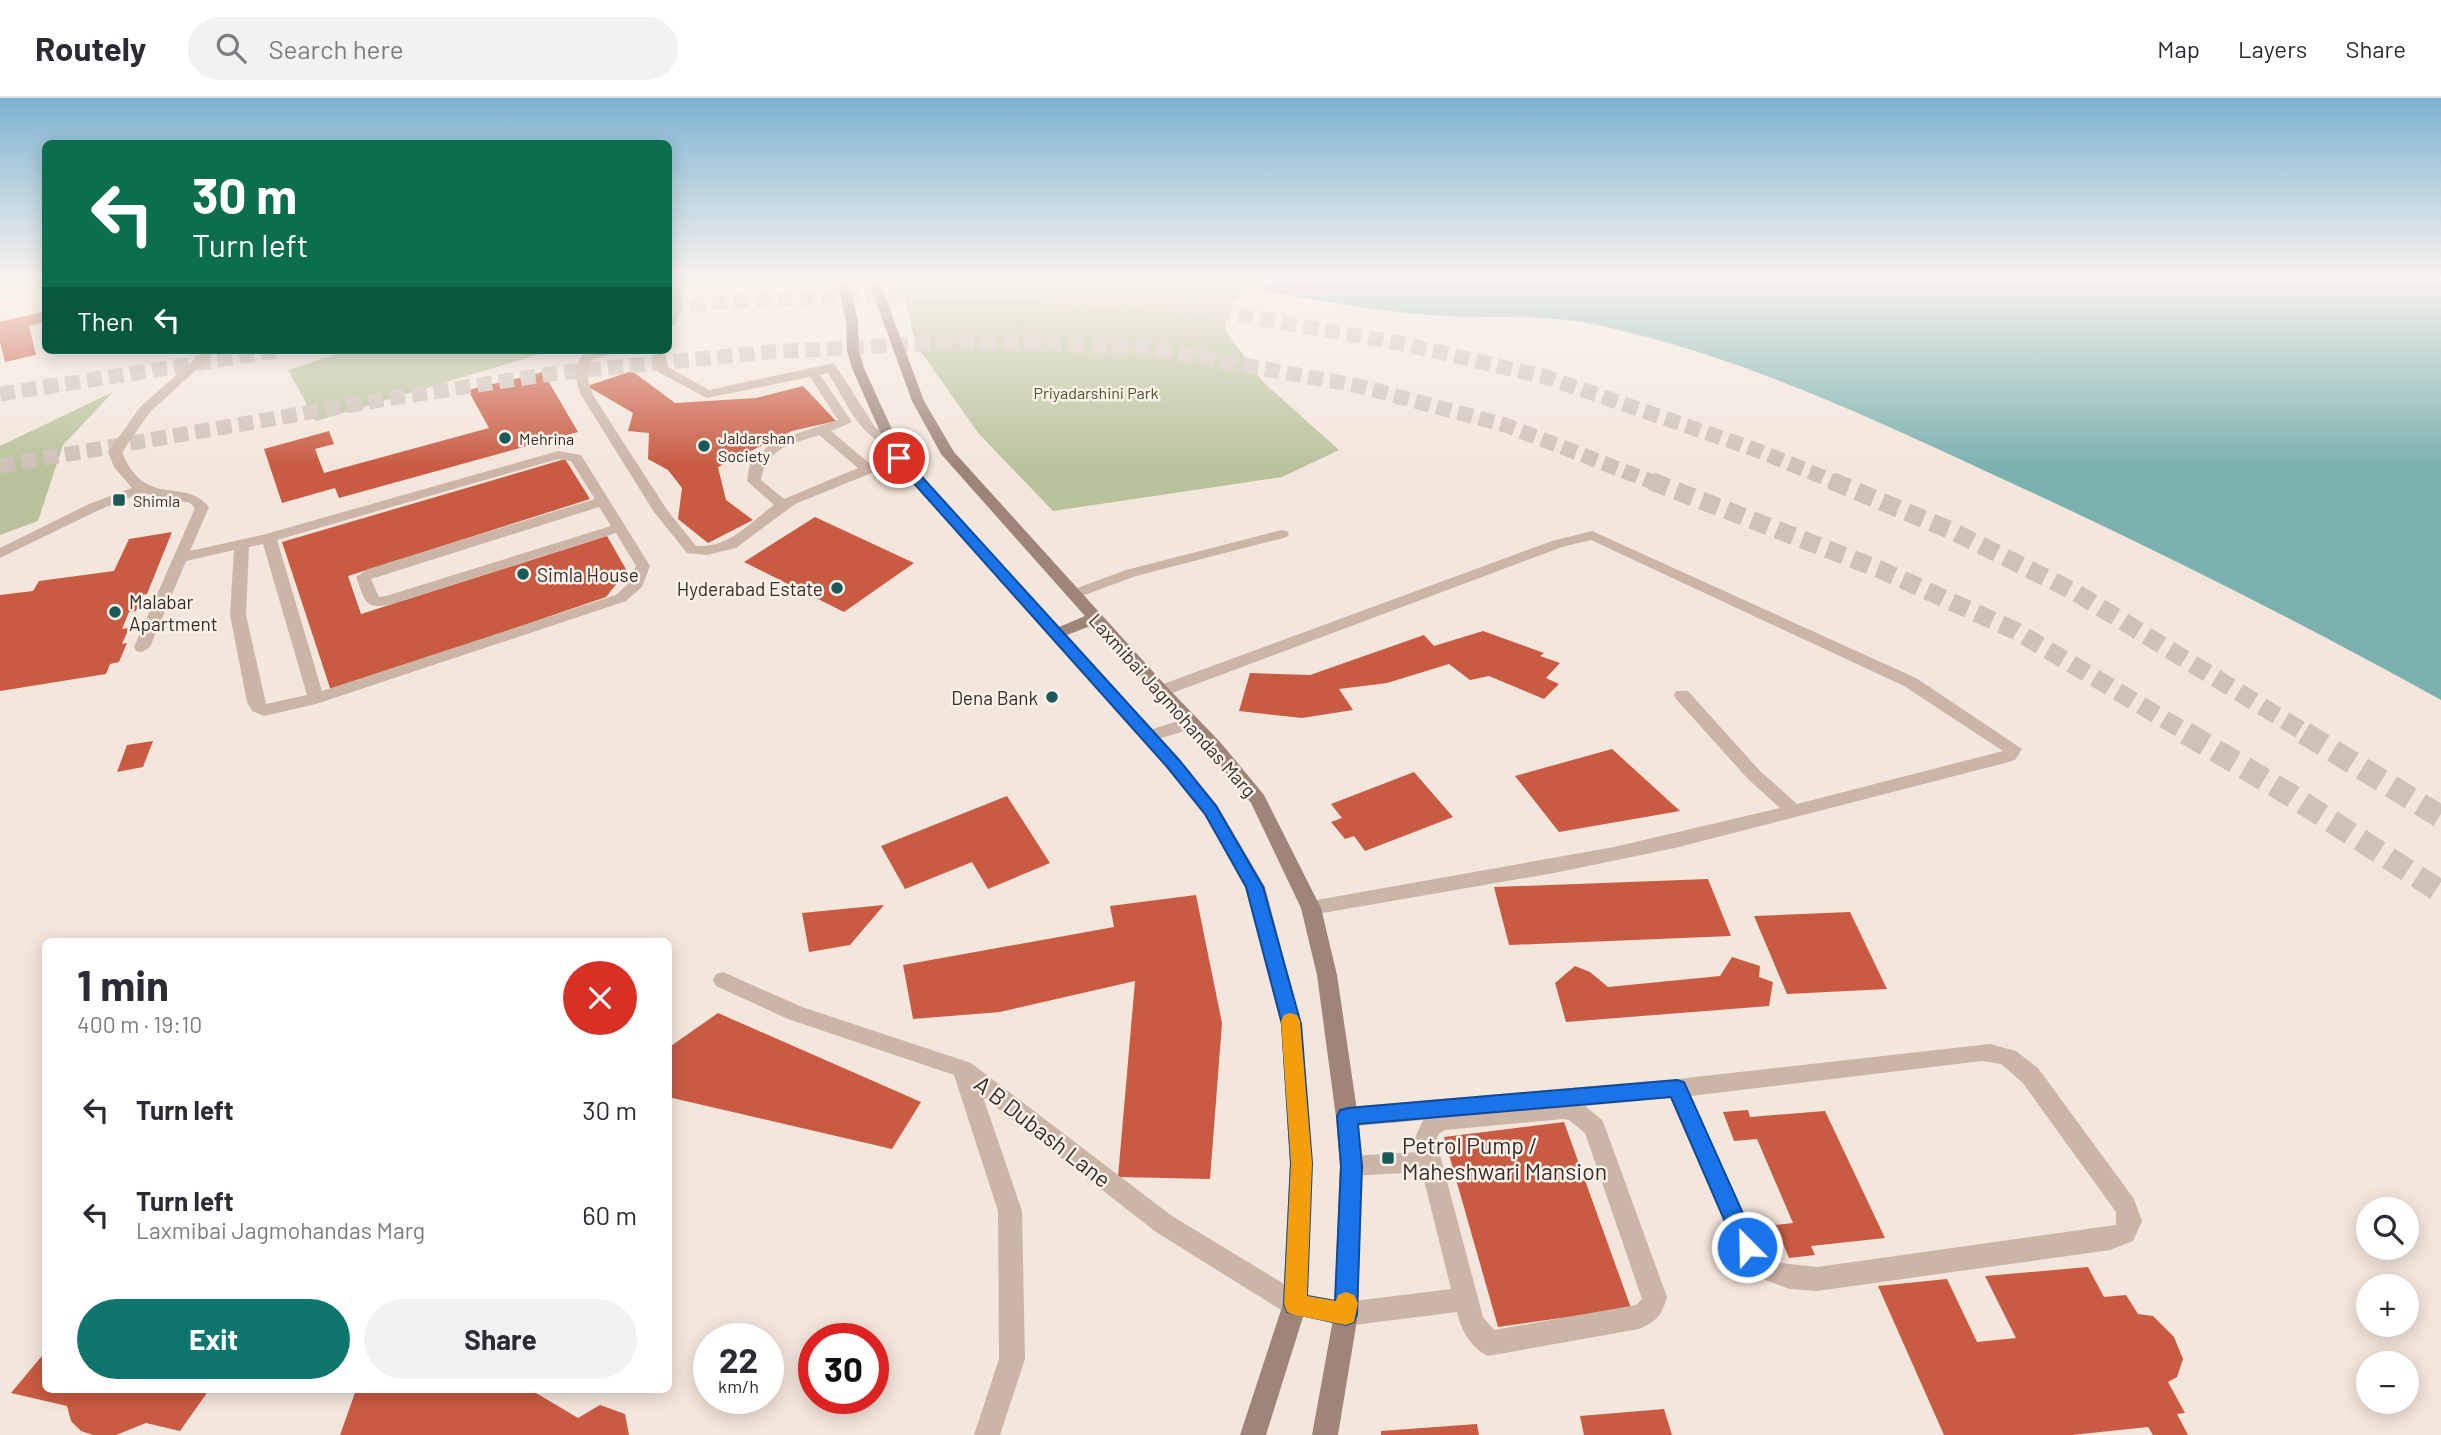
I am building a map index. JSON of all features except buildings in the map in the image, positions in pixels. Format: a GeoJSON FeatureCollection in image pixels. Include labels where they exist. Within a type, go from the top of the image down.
{"type":"FeatureCollection","features":[{"type":"Feature","properties":{"kind":"main road","name":"Laxmibai Jagmohandas Marg"},"geometry":{"type":"LineString","coordinates":[[853,342],[853,351],[899,458],[1058,633],[1211,810],[1255,887],[1291,1024],[1301,1163],[1295,1304],[1253,1435]]}},
{"type":"Feature","properties":{"kind":"main road","name":"Laxmibai Jagmohandas Marg"},"geometry":{"type":"LineString","coordinates":[[896,342],[918,401],[947,454],[1258,800],[1311,908],[1327,975],[1348,1116],[1352,1166],[1346,1314],[1325,1435]]}},
{"type":"Feature","properties":{"kind":"main road"},"geometry":{"type":"LineString","coordinates":[[1058,633],[1095,618]]}},
{"type":"Feature","properties":{"kind":"street"},"geometry":{"type":"LineString","coordinates":[[141,489],[121,467],[115,452],[126,430],[153,401],[207,354]]}},
{"type":"Feature","properties":{"kind":"street"},"geometry":{"type":"LineString","coordinates":[[602,354],[586,358],[580,366],[583,386],[661,512],[692,550],[704,551],[734,544],[749,535],[783,505],[899,458]]}},
{"type":"Feature","properties":{"kind":"street"},"geometry":{"type":"LineString","coordinates":[[659,354],[662,369],[679,381],[707,394],[831,368],[870,430],[892,444]]}},
{"type":"Feature","properties":{"kind":"street"},"geometry":{"type":"LineString","coordinates":[[783,505],[754,481],[757,464],[779,444],[846,422],[813,373]]}},
{"type":"Feature","properties":{"kind":"street"},"geometry":{"type":"LineString","coordinates":[[821,430],[867,469]]}},
{"type":"Feature","properties":{"kind":"street"},"geometry":{"type":"LineString","coordinates":[[181,558],[242,544],[269,538],[558,455],[576,458],[643,566],[635,587],[621,598],[316,699],[264,709],[258,707],[255,702],[238,615],[242,544]]}},
{"type":"Feature","properties":{"kind":"street"},"geometry":{"type":"LineString","coordinates":[[0,554],[94,507],[141,489],[195,500],[202,507],[142,648]]}},
{"type":"Feature","properties":{"kind":"street"},"geometry":{"type":"LineString","coordinates":[[604,500],[373,572],[363,577],[363,581],[373,602],[387,601],[621,527]]}},
{"type":"Feature","properties":{"kind":"street"},"geometry":{"type":"LineString","coordinates":[[1074,594],[1131,573],[1282,534]]}},
{"type":"Feature","properties":{"kind":"street"},"geometry":{"type":"LineString","coordinates":[[1161,691],[1557,544],[1592,535],[1910,682],[2013,749],[2009,756],[1707,836],[1311,908]]}},
{"type":"Feature","properties":{"kind":"street"},"geometry":{"type":"LineString","coordinates":[[269,538],[316,699]]}},
{"type":"Feature","properties":{"kind":"street"},"geometry":{"type":"LineString","coordinates":[[1682,695],[1754,775],[1794,811]]}},
{"type":"Feature","properties":{"kind":"street"},"geometry":{"type":"LineString","coordinates":[[1149,736],[1191,723]]}},
{"type":"Feature","properties":{"kind":"street","name":"A B Dubash Lane"},"geometry":{"type":"LineString","coordinates":[[723,980],[795,1013],[963,1069],[1164,1224],[1295,1304],[1346,1314],[1466,1299]]}},
{"type":"Feature","properties":{"kind":"street"},"geometry":{"type":"LineString","coordinates":[[1348,1116],[1677,1088],[1982,1052],[2001,1053],[2016,1061],[2030,1075],[2126,1207],[2130,1222],[2125,1233],[2110,1240],[1816,1279],[1790,1277],[1774,1272],[1747,1247],[1677,1088]]}},
{"type":"Feature","properties":{"kind":"street"},"geometry":{"type":"LineString","coordinates":[[963,1069],[1010,1211],[1012,1359],[987,1435]]}},
{"type":"Feature","properties":{"kind":"street"},"geometry":{"type":"LineString","coordinates":[[1563,1109],[1575,1111],[1594,1127],[1655,1297],[1653,1306],[1639,1317],[1488,1343],[1472,1323],[1466,1299],[1425,1140],[1427,1132],[1442,1121],[1563,1109]]}},
{"type":"Feature","properties":{"kind":"street"},"geometry":{"type":"LineString","coordinates":[[1352,1166],[1430,1161]]}},
{"type":"Feature","properties":{"kind":"green space","name":"Priyadarshini Park"},"geometry":{"type":"Polygon","coordinates":[[[915,342],[1234,342],[1262,381],[1339,450],[1282,477],[1053,511],[979,434],[915,342]]]}},
{"type":"Feature","properties":{"kind":"green space"},"geometry":{"type":"Polygon","coordinates":[[[338,354],[540,354],[316,421],[288,370],[338,354]]]}},
{"type":"Feature","properties":{"kind":"green space"},"geometry":{"type":"Polygon","coordinates":[[[113,392],[63,445],[38,521],[0,535],[0,446],[113,392]]]}},
{"type":"Feature","properties":{"kind":"water"},"geometry":{"type":"Polygon","coordinates":[[[1665,342],[2441,342],[2441,700],[2271,609],[2098,523],[1842,406],[1665,342]]]}},
{"type":"Feature","properties":{"kind":"tunnel"},"geometry":{"type":"LineString","coordinates":[[1396,342],[1546,377],[1762,452],[1837,483]]}},
{"type":"Feature","properties":{"kind":"tunnel"},"geometry":{"type":"LineString","coordinates":[[0,466],[380,400],[557,373],[769,352],[917,344],[1010,343],[1144,347],[1359,386],[1505,425],[1655,483]]}},
{"type":"Feature","properties":{"kind":"tunnel"},"geometry":{"type":"LineString","coordinates":[[0,394],[257,354]]}},
{"type":"Feature","properties":{"kind":"tunnel"},"geometry":{"type":"LineString","coordinates":[[1651,481],[1881,570],[2016,631],[2189,734]]}},
{"type":"Feature","properties":{"kind":"tunnel"},"geometry":{"type":"LineString","coordinates":[[1832,481],[1950,530],[2075,592],[2307,734]]}},
{"type":"Feature","properties":{"kind":"tunnel"},"geometry":{"type":"LineString","coordinates":[[2186,733],[2292,796],[2441,892]]}},
{"type":"Feature","properties":{"kind":"tunnel"},"geometry":{"type":"LineString","coordinates":[[2304,733],[2441,817]]}},
{"type":"Feature","properties":{"kind":"slow traffic"},"geometry":{"type":"LineString","coordinates":[[1290,1021],[1301,1163],[1295,1304],[1346,1314],[1346,1303]]}},
{"type":"Feature","properties":{"kind":"place","name":"Mehrina"},"geometry":{"type":"Point","coordinates":[505,438]}},
{"type":"Feature","properties":{"kind":"place","name":"Jaldarshan Society"},"geometry":{"type":"Point","coordinates":[704,446]}},
{"type":"Feature","properties":{"kind":"place","name":"Shimla"},"geometry":{"type":"Point","coordinates":[119,500]}},
{"type":"Feature","properties":{"kind":"place","name":"Simla House"},"geometry":{"type":"Point","coordinates":[523,574]}},
{"type":"Feature","properties":{"kind":"place","name":"Hyderabad Estate"},"geometry":{"type":"Point","coordinates":[837,588]}},
{"type":"Feature","properties":{"kind":"place","name":"Malabar Apartment"},"geometry":{"type":"Point","coordinates":[115,612]}},
{"type":"Feature","properties":{"kind":"place","name":"Dena Bank"},"geometry":{"type":"Point","coordinates":[1052,697]}},
{"type":"Feature","properties":{"kind":"place","name":"Petrol Pump / Maheshwari Mansion"},"geometry":{"type":"Point","coordinates":[1388,1158]}},
{"type":"Feature","properties":{"kind":"route"},"geometry":{"type":"LineString","coordinates":[[899,458],[1174,764],[1211,810],[1255,887],[1291,1024],[1301,1163],[1295,1304],[1346,1314],[1352,1166],[1348,1116],[1677,1088],[1747,1247]]}}]}
